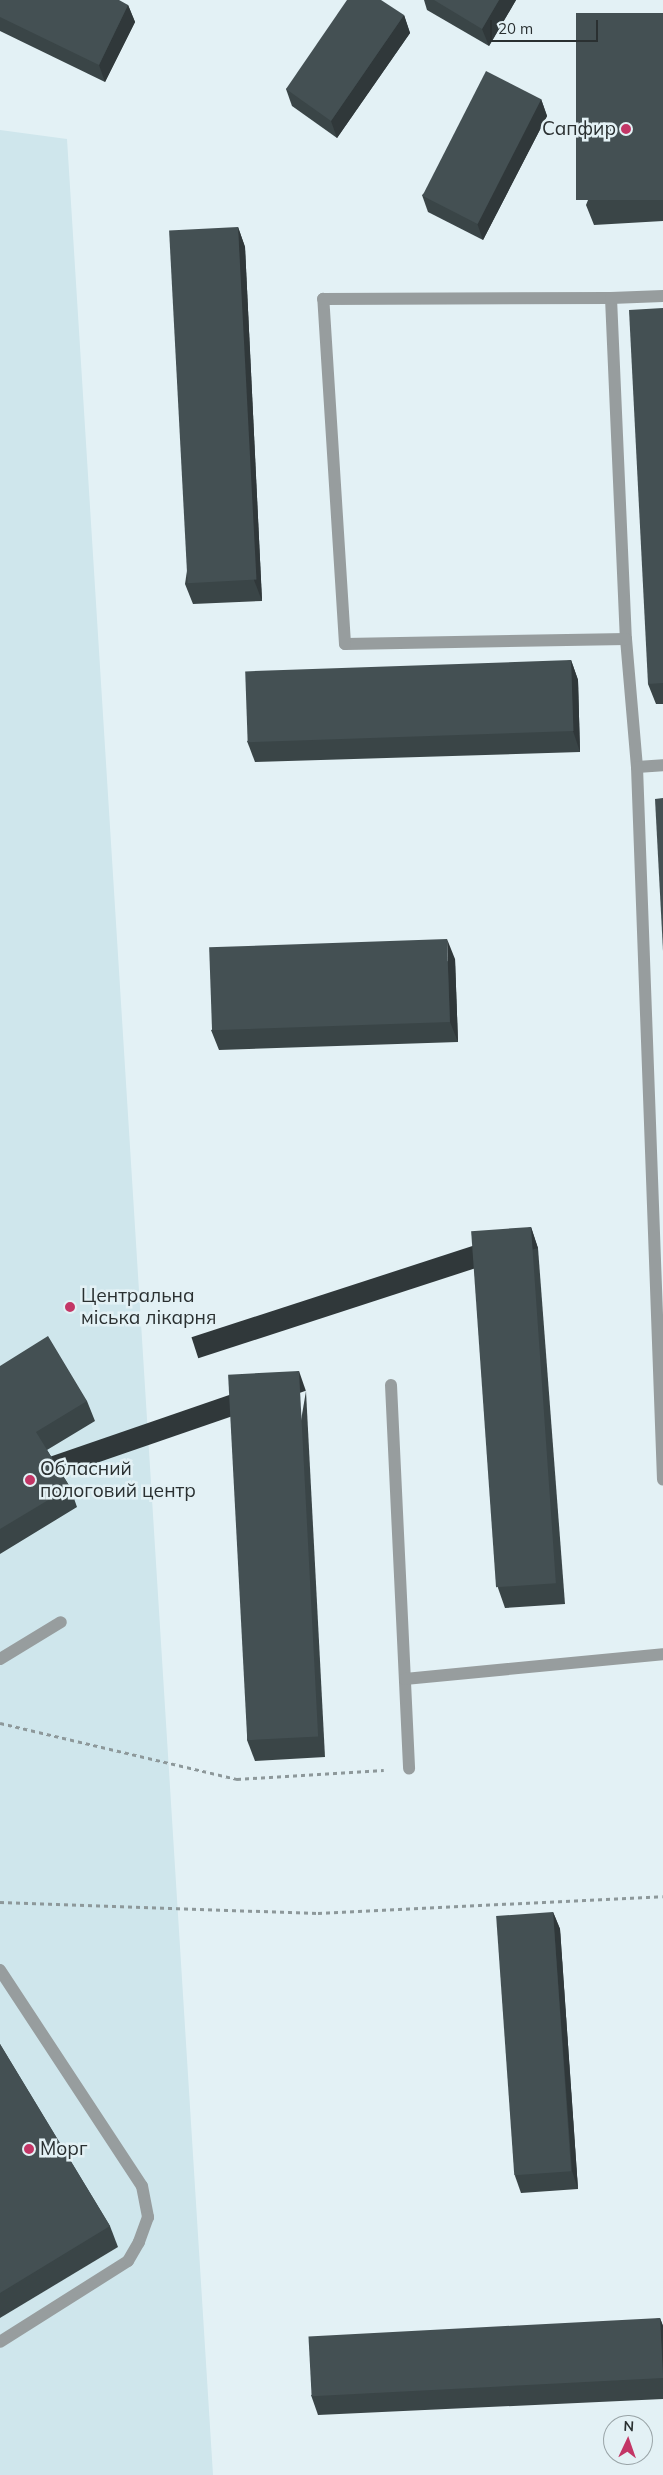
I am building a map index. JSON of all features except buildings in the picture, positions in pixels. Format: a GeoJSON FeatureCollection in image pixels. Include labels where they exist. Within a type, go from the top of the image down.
{"type":"FeatureCollection","features":[{"type":"Feature","properties":{"kind":"lane"},"geometry":{"type":"LineString","coordinates":[[626,638],[345,644],[323,299],[611,298],[663,296]]}},
{"type":"Feature","properties":{"kind":"lane"},"geometry":{"type":"LineString","coordinates":[[611,298],[626,638],[638,768],[663,1480]]}},
{"type":"Feature","properties":{"kind":"lane"},"geometry":{"type":"LineString","coordinates":[[638,768],[663,765]]}},
{"type":"Feature","properties":{"kind":"lane"},"geometry":{"type":"LineString","coordinates":[[391,1385],[409,1769]]}},
{"type":"Feature","properties":{"kind":"lane"},"geometry":{"type":"LineString","coordinates":[[0,1659],[61,1622]]}},
{"type":"Feature","properties":{"kind":"lane"},"geometry":{"type":"LineString","coordinates":[[406,1679],[663,1654]]}},
{"type":"Feature","properties":{"kind":"lane"},"geometry":{"type":"LineString","coordinates":[[0,1970],[142,2186],[148,2216],[139,2242],[128,2261],[0,2342]]}},
{"type":"Feature","properties":{"kind":"path"},"geometry":{"type":"LineString","coordinates":[[0,1723],[237,1779],[409,1769]]}},
{"type":"Feature","properties":{"kind":"path"},"geometry":{"type":"LineString","coordinates":[[0,1902],[318,1913],[663,1896]]}},
{"type":"Feature","properties":{"kind":"shaded area","name":"Центральна міська лікарня"},"geometry":{"type":"Polygon","coordinates":[[[0,130],[67,139],[213,2475],[0,2475],[0,130]]]}},
{"type":"Feature","properties":{"kind":"place","name":"Сапфир"},"geometry":{"type":"Point","coordinates":[626,129]}},
{"type":"Feature","properties":{"kind":"place","name":"Центральна міська лікарня"},"geometry":{"type":"Point","coordinates":[70,1307]}},
{"type":"Feature","properties":{"kind":"place","name":"Обласний пологовий центр"},"geometry":{"type":"Point","coordinates":[30,1480]}},
{"type":"Feature","properties":{"kind":"place","name":"Морг"},"geometry":{"type":"Point","coordinates":[29,2149]}}]}
